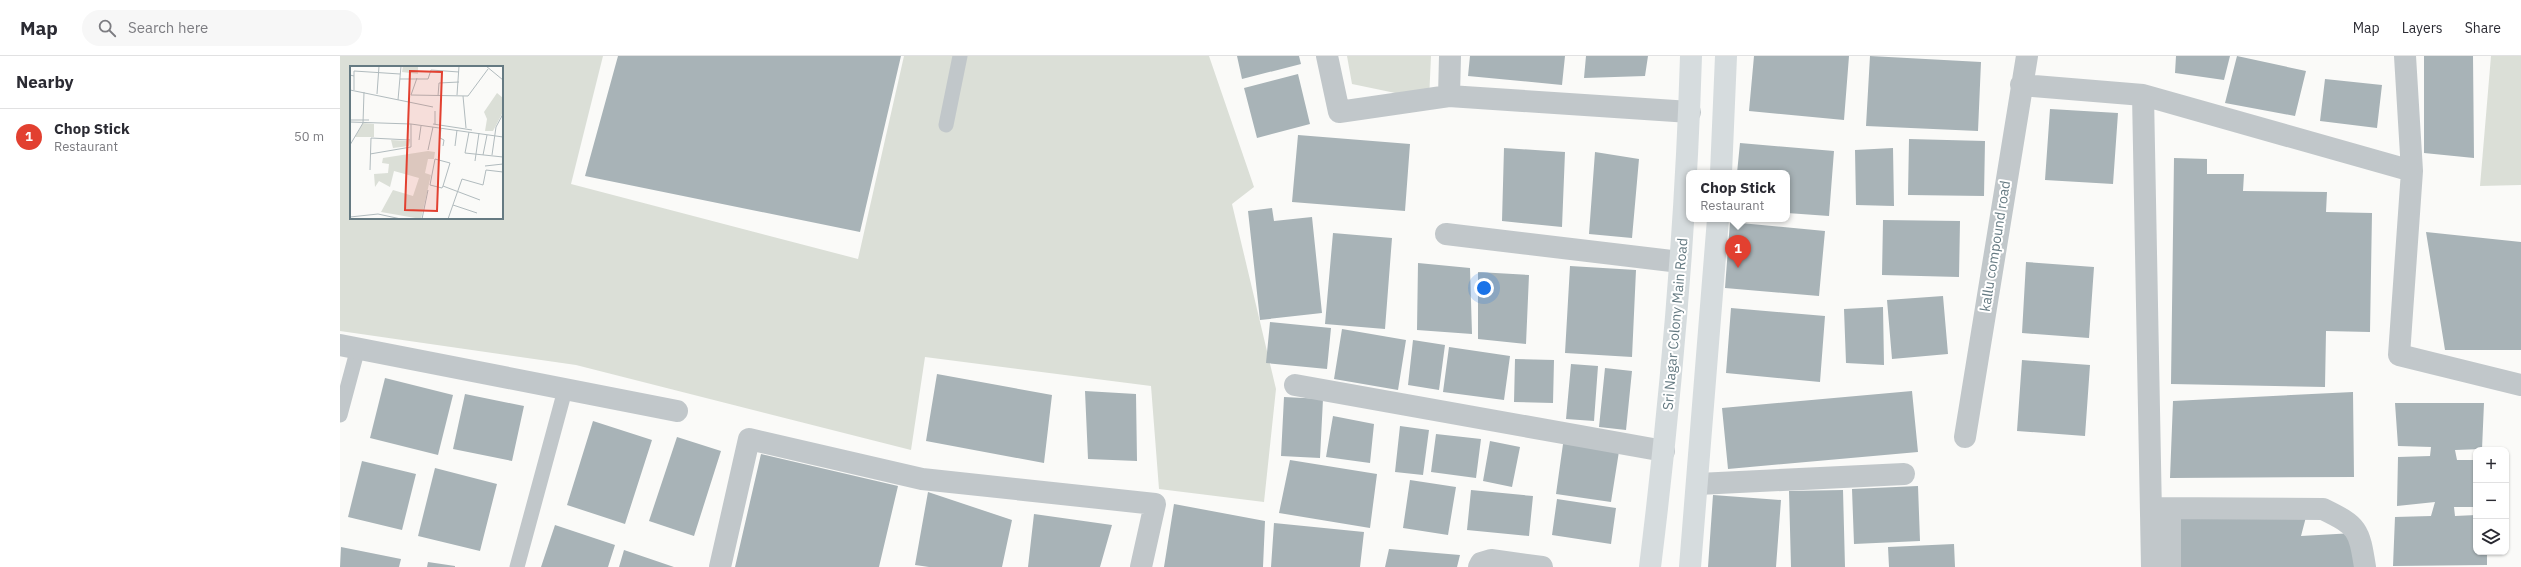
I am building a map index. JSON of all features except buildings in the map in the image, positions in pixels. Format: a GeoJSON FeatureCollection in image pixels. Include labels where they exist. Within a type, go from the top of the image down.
{"type":"FeatureCollection","features":[{"type":"Feature","properties":{"kind":"main road","name":"Sri Nagar Colony Main Road"},"geometry":{"type":"LineString","coordinates":[[1686,170],[1690,112],[1691,56]]}},
{"type":"Feature","properties":{"kind":"main road"},"geometry":{"type":"LineString","coordinates":[[1720,170],[1726,56]]}},
{"type":"Feature","properties":{"kind":"main road","name":"Sri Nagar Colony Main Road"},"geometry":{"type":"LineString","coordinates":[[1650,567],[1664,451],[1686,172]]}},
{"type":"Feature","properties":{"kind":"main road"},"geometry":{"type":"LineString","coordinates":[[1690,567],[1698,484],[1704,383],[1718,222]]}},
{"type":"Feature","properties":{"kind":"street"},"geometry":{"type":"LineString","coordinates":[[1327,56],[1339,112],[1450,96],[1690,112]]}},
{"type":"Feature","properties":{"kind":"street"},"geometry":{"type":"LineString","coordinates":[[1450,56],[1450,96]]}},
{"type":"Feature","properties":{"kind":"street","name":"kallu compound road"},"geometry":{"type":"LineString","coordinates":[[1965,437],[2021,85],[2027,56]]}},
{"type":"Feature","properties":{"kind":"street"},"geometry":{"type":"LineString","coordinates":[[2405,56],[2412,171],[2399,355],[2521,385]]}},
{"type":"Feature","properties":{"kind":"street"},"geometry":{"type":"LineString","coordinates":[[2021,85],[2144,95],[2412,171]]}},
{"type":"Feature","properties":{"kind":"street"},"geometry":{"type":"LineString","coordinates":[[2144,95],[2161,508],[2170,567]]}},
{"type":"Feature","properties":{"kind":"street"},"geometry":{"type":"LineString","coordinates":[[1446,234],[1680,262]]}},
{"type":"Feature","properties":{"kind":"street"},"geometry":{"type":"LineString","coordinates":[[349,347],[677,411]]}},
{"type":"Feature","properties":{"kind":"street"},"geometry":{"type":"LineString","coordinates":[[1295,385],[1664,451]]}},
{"type":"Feature","properties":{"kind":"street"},"geometry":{"type":"LineString","coordinates":[[720,567],[749,439],[922,479],[1155,504],[1141,567]]}},
{"type":"Feature","properties":{"kind":"street"},"geometry":{"type":"LineString","coordinates":[[1698,484],[1904,474]]}},
{"type":"Feature","properties":{"kind":"street"},"geometry":{"type":"LineString","coordinates":[[2152,567],[2161,508]]}},
{"type":"Feature","properties":{"kind":"street"},"geometry":{"type":"LineString","coordinates":[[2161,508],[2323,510],[2349,521],[2360,539],[2365,567]]}},
{"type":"Feature","properties":{"kind":"street"},"geometry":{"type":"LineString","coordinates":[[1478,567],[1481,563],[1491,560],[1542,567]]}},
{"type":"Feature","properties":{"kind":"lane"},"geometry":{"type":"LineString","coordinates":[[946,125],[960,56]]}},
{"type":"Feature","properties":{"kind":"lane"},"geometry":{"type":"LineString","coordinates":[[340,415],[349,347]]}},
{"type":"Feature","properties":{"kind":"lane"},"geometry":{"type":"LineString","coordinates":[[517,567],[565,390]]}},
{"type":"Feature","properties":{"kind":"shaded area"},"geometry":{"type":"Polygon","coordinates":[[[340,56],[603,56],[571,184],[858,259],[904,56],[1209,56],[1254,187],[1232,204],[1276,389],[1264,502],[1159,489],[1151,386],[925,357],[911,450],[576,365],[340,331],[340,56]]]}},
{"type":"Feature","properties":{"kind":"shaded area"},"geometry":{"type":"Polygon","coordinates":[[[1347,56],[1431,56],[1429,100],[1352,84],[1347,56]]]}},
{"type":"Feature","properties":{"kind":"shaded area"},"geometry":{"type":"Polygon","coordinates":[[[2491,56],[2521,56],[2521,185],[2480,186],[2491,56]]]}},
{"type":"Feature","properties":{"kind":"place","name":"Chop Stick"},"geometry":{"type":"Point","coordinates":[1738,268]}}]}
